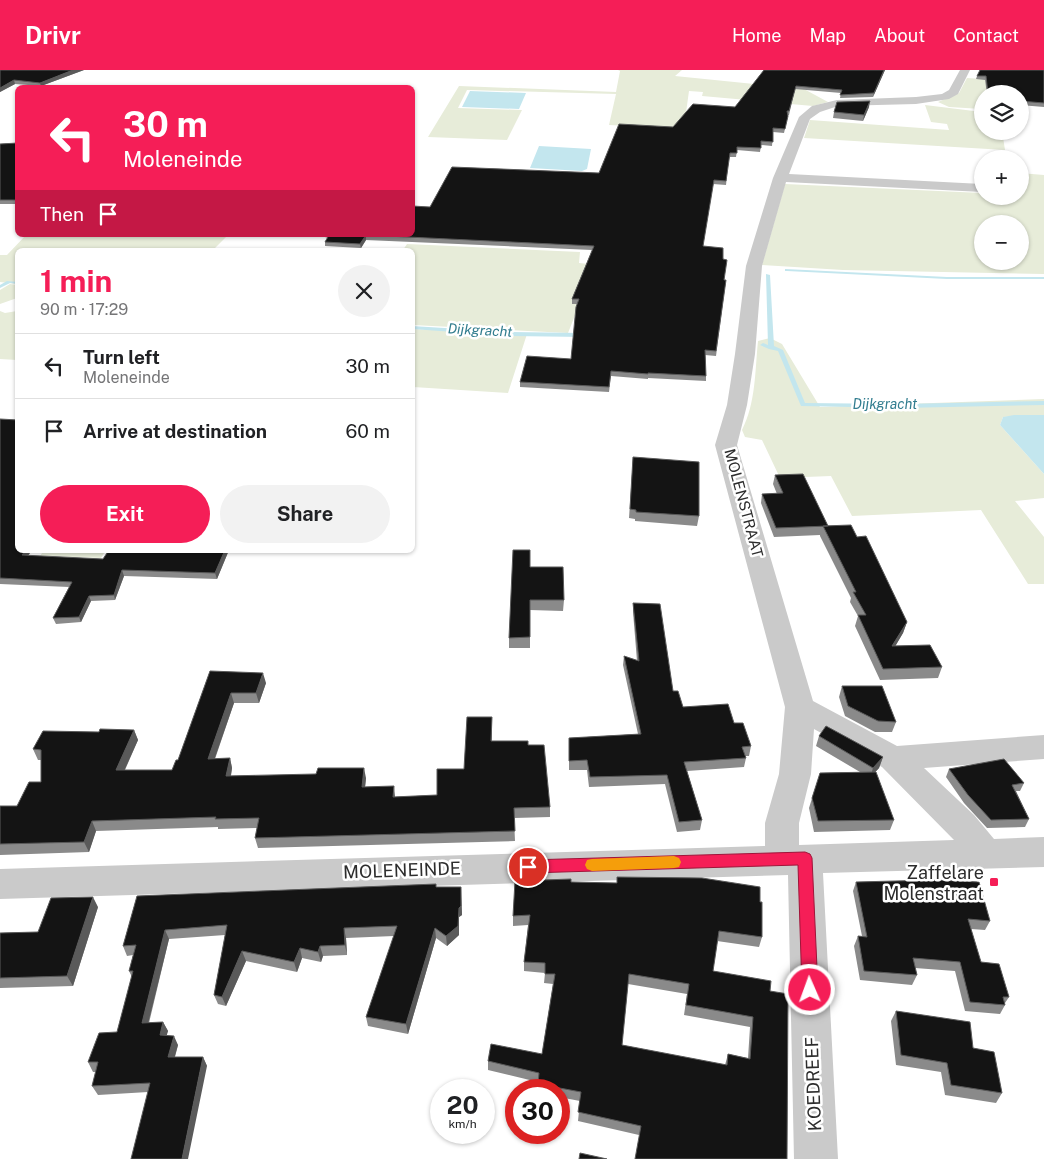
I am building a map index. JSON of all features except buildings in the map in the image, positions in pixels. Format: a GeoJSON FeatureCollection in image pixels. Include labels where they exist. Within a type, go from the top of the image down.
{"type":"FeatureCollection","features":[{"type":"Feature","properties":{"kind":"street","name":"MOLENSTRAAT"},"geometry":{"type":"LineString","coordinates":[[793,859],[782,823],[795,774],[800,707],[726,445],[737,404],[754,266],[780,178],[797,133],[809,113],[825,105],[837,103],[921,100],[946,97],[952,94],[965,70]]}},
{"type":"Feature","properties":{"kind":"street"},"geometry":{"type":"LineString","coordinates":[[780,178],[974,188]]}},
{"type":"Feature","properties":{"kind":"street"},"geometry":{"type":"LineString","coordinates":[[800,707],[893,758],[962,825],[986,855]]}},
{"type":"Feature","properties":{"kind":"street"},"geometry":{"type":"LineString","coordinates":[[893,758],[1044,747]]}},
{"type":"Feature","properties":{"kind":"street","name":"MOLENEINDE"},"geometry":{"type":"LineString","coordinates":[[0,884],[1044,852]]}},
{"type":"Feature","properties":{"kind":"street","name":"KOEDREEF"},"geometry":{"type":"LineString","coordinates":[[793,859],[816,1159]]}},
{"type":"Feature","properties":{"kind":"green space"},"geometry":{"type":"Polygon","coordinates":[[[618,70],[682,70],[675,76],[804,89],[828,102],[813,106],[702,96],[703,92],[689,91],[684,127],[731,131],[609,125],[616,94],[467,90],[458,108],[522,110],[507,140],[428,137],[459,86],[616,92],[620,71],[618,70]]]}},
{"type":"Feature","properties":{"kind":"green space"},"geometry":{"type":"Polygon","coordinates":[[[967,78],[1044,83],[1029,90],[1029,85],[974,85],[974,109],[949,107],[938,102],[959,93],[967,78]]]}},
{"type":"Feature","properties":{"kind":"green space"},"geometry":{"type":"Polygon","coordinates":[[[925,105],[974,111],[974,140],[1003,140],[1005,150],[804,138],[810,120],[949,130],[947,124],[931,122],[925,105]]]}},
{"type":"Feature","properties":{"kind":"green space"},"geometry":{"type":"Polygon","coordinates":[[[1029,174],[1044,175],[1044,274],[843,270],[762,265],[785,184],[974,193],[974,205],[1029,205],[1029,174]]]}},
{"type":"Feature","properties":{"kind":"green space"},"geometry":{"type":"Polygon","coordinates":[[[24,237],[226,237],[215,248],[15,248],[15,284],[0,282],[0,255],[7,255],[24,237]]]}},
{"type":"Feature","properties":{"kind":"green space"},"geometry":{"type":"Polygon","coordinates":[[[407,244],[580,252],[579,263],[589,264],[581,300],[568,333],[415,325],[415,248],[404,248],[407,244]]]}},
{"type":"Feature","properties":{"kind":"green space"},"geometry":{"type":"Polygon","coordinates":[[[10,284],[15,285],[15,299],[0,304],[0,290],[10,284]]]}},
{"type":"Feature","properties":{"kind":"green space"},"geometry":{"type":"Polygon","coordinates":[[[0,311],[5,313],[15,311],[15,360],[0,359],[0,311]]]}},
{"type":"Feature","properties":{"kind":"green space"},"geometry":{"type":"Polygon","coordinates":[[[415,329],[527,334],[508,393],[415,387],[415,329]]]}},
{"type":"Feature","properties":{"kind":"green space"},"geometry":{"type":"Polygon","coordinates":[[[770,338],[782,344],[820,407],[1044,399],[1044,415],[1003,417],[1000,425],[1044,474],[1044,498],[1015,501],[1044,537],[1044,584],[1028,584],[981,510],[852,516],[831,476],[780,478],[762,440],[745,437],[742,430],[747,420],[752,398],[758,341],[770,338]]]}},
{"type":"Feature","properties":{"kind":"green space"},"geometry":{"type":"Polygon","coordinates":[[[42,553],[104,553],[101,558],[40,556],[42,553]]]}},
{"type":"Feature","properties":{"kind":"water"},"geometry":{"type":"Polygon","coordinates":[[[470,91],[526,93],[519,109],[462,107],[470,91]]]}},
{"type":"Feature","properties":{"kind":"water"},"geometry":{"type":"Polygon","coordinates":[[[539,146],[591,149],[587,169],[582,171],[530,168],[539,146]]]}},
{"type":"Feature","properties":{"kind":"water"},"geometry":{"type":"Polygon","coordinates":[[[1044,415],[1044,474],[1000,425],[1003,417],[1044,415]]]}},
{"type":"Feature","properties":{"kind":"waterway"},"geometry":{"type":"LineString","coordinates":[[787,270],[947,278],[1044,278]]}},
{"type":"Feature","properties":{"kind":"waterway"},"geometry":{"type":"LineString","coordinates":[[768,275],[771,347]]}},
{"type":"Feature","properties":{"kind":"waterway","name":"Dijkgracht"},"geometry":{"type":"LineString","coordinates":[[0,287],[9,282],[15,283]]}},
{"type":"Feature","properties":{"kind":"waterway","name":"Dijkgracht"},"geometry":{"type":"LineString","coordinates":[[415,327],[511,334],[583,335]]}},
{"type":"Feature","properties":{"kind":"waterway","name":"Dijkgracht"},"geometry":{"type":"LineString","coordinates":[[763,345],[771,347]]}},
{"type":"Feature","properties":{"kind":"waterway","name":"Dijkgracht"},"geometry":{"type":"LineString","coordinates":[[771,347],[780,350],[803,405],[902,406],[1044,403]]}},
{"type":"Feature","properties":{"kind":"slow traffic"},"geometry":{"type":"LineString","coordinates":[[592,865],[674,862]]}},
{"type":"Feature","properties":{"kind":"place","name":"Zaffelare Molenstraat"},"geometry":{"type":"Point","coordinates":[994,882]}},
{"type":"Feature","properties":{"kind":"route"},"geometry":{"type":"LineString","coordinates":[[528,867],[805,858],[810,990]]}}]}
